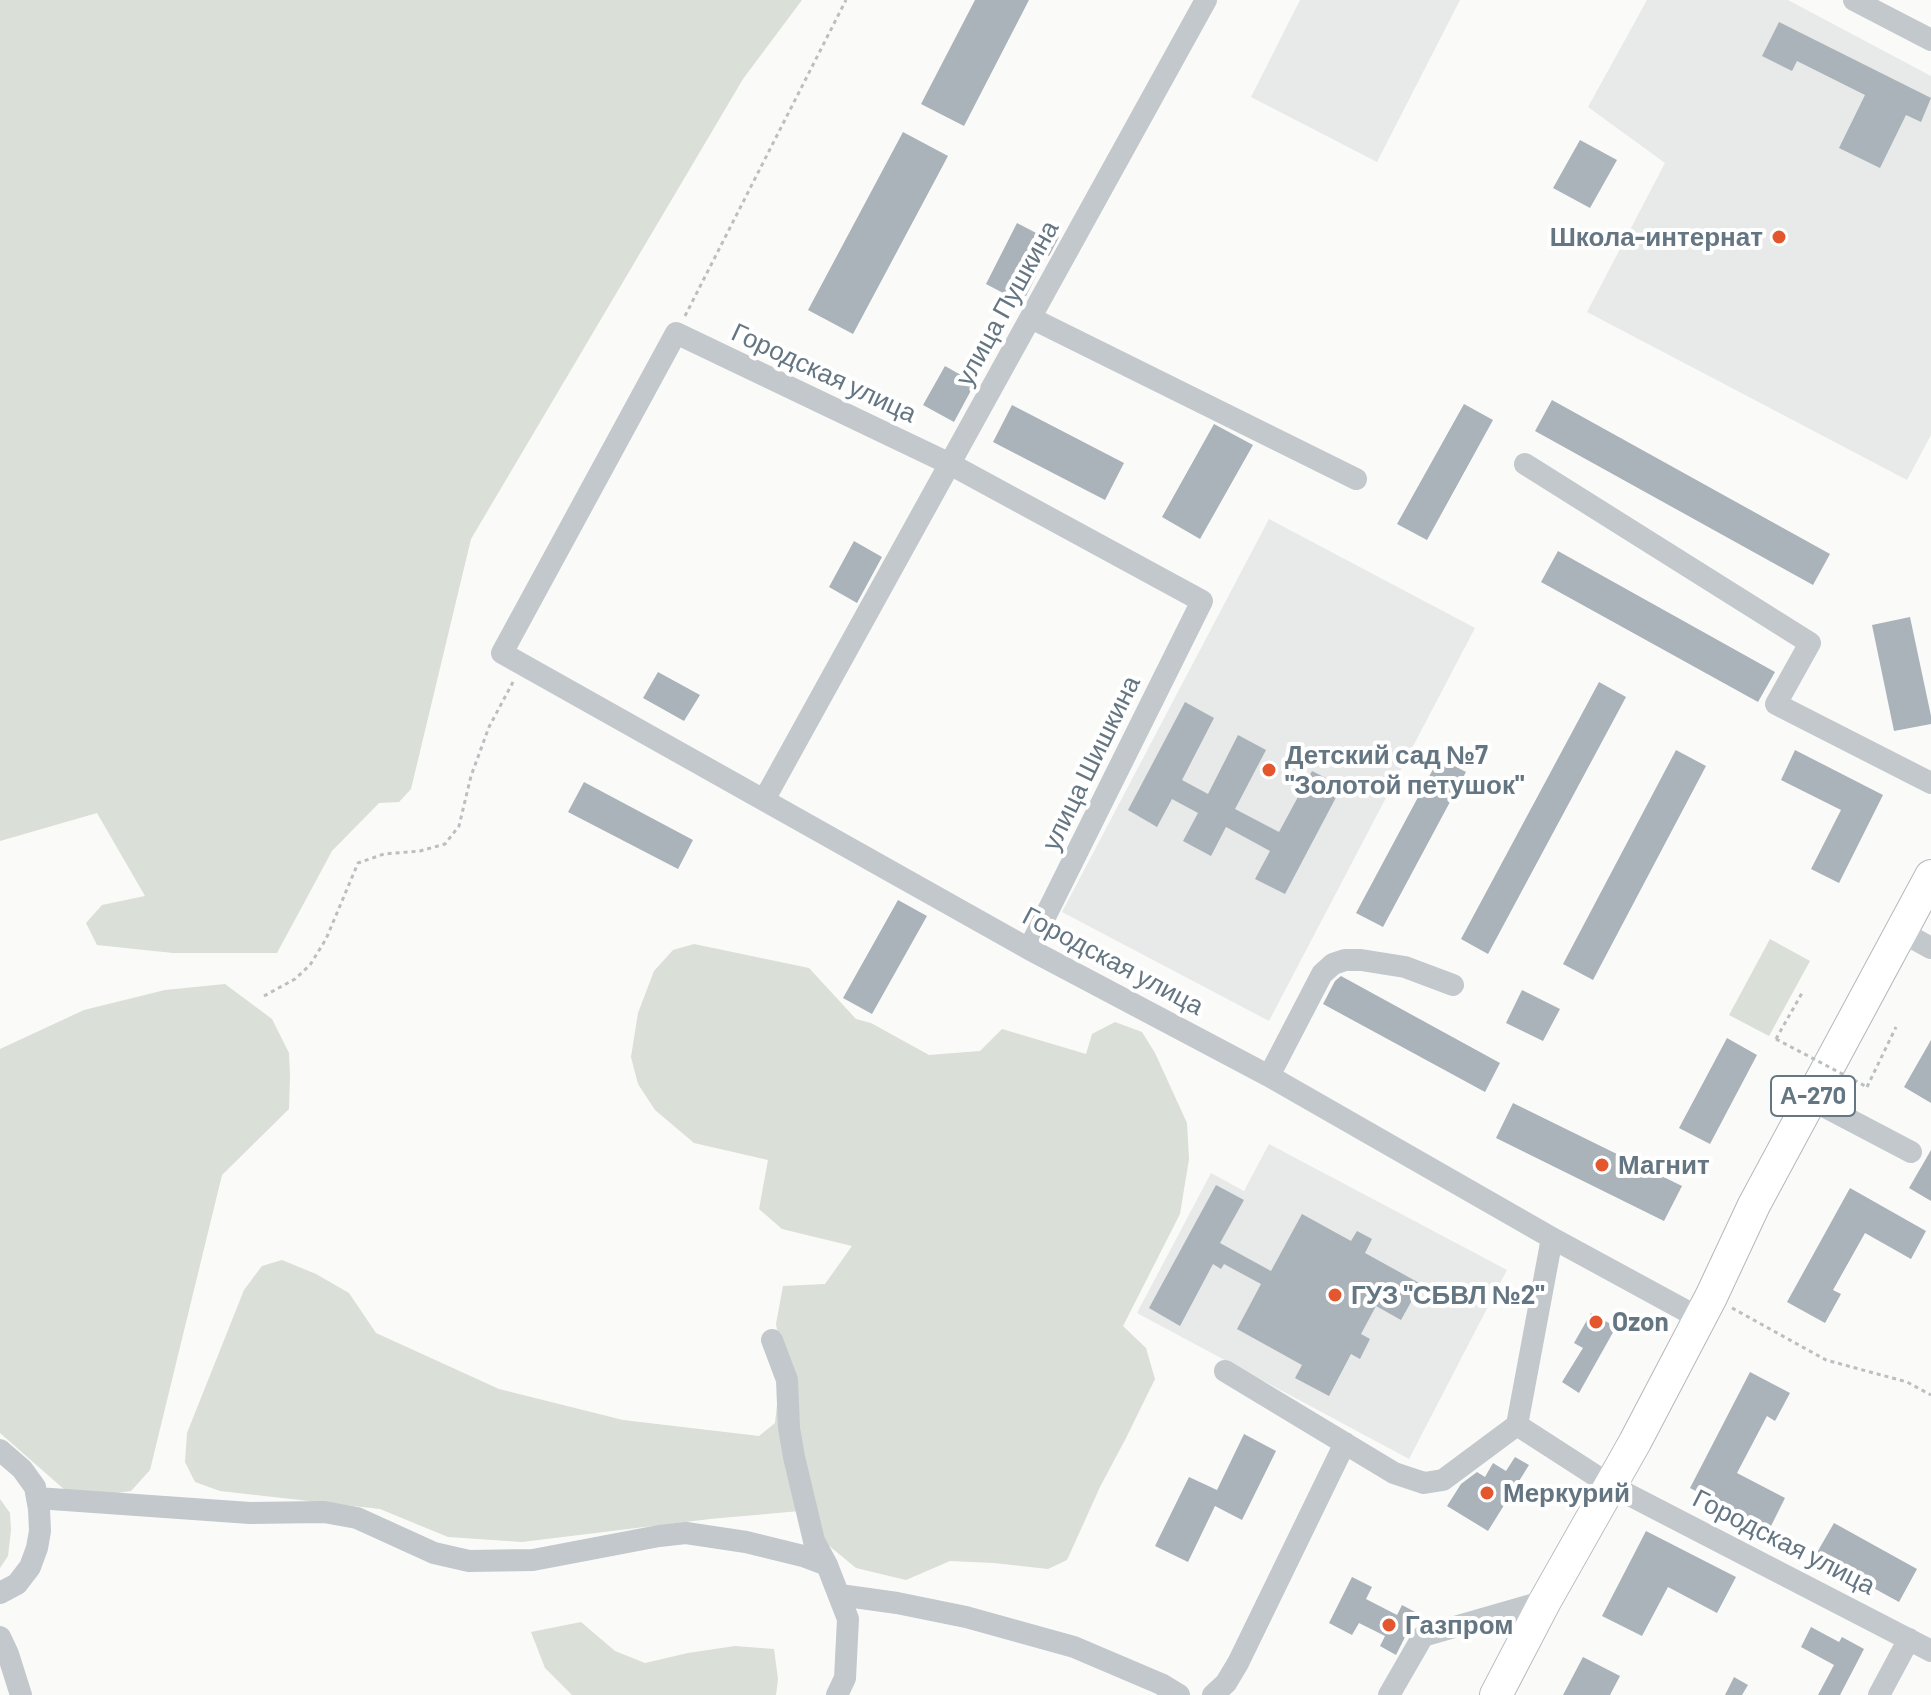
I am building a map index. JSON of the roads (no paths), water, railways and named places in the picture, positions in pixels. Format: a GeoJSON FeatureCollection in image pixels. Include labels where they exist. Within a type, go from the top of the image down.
{"type":"FeatureCollection","features":[{"type":"Feature","properties":{"kind":"highway","name":"А-270"},"geometry":{"type":"LineString","coordinates":[[1496,1695],[1635,1442],[1754,1205],[1931,876]]}},
{"type":"Feature","properties":{"kind":"street","name":"улица Пушкина"},"geometry":{"type":"LineString","coordinates":[[764,800],[1206,0]]}},
{"type":"Feature","properties":{"kind":"street"},"geometry":{"type":"LineString","coordinates":[[1854,0],[1931,40]]}},
{"type":"Feature","properties":{"kind":"street"},"geometry":{"type":"LineString","coordinates":[[1031,318],[1356,479]]}},
{"type":"Feature","properties":{"kind":"street","name":"Городская улица"},"geometry":{"type":"LineString","coordinates":[[1202,601],[950,464],[676,333],[502,653],[1029,949],[1269,1076],[1552,1238],[1705,1307]]}},
{"type":"Feature","properties":{"kind":"street"},"geometry":{"type":"LineString","coordinates":[[1525,464],[1810,643],[1776,704],[1931,783]]}},
{"type":"Feature","properties":{"kind":"street","name":"улица Шишкина"},"geometry":{"type":"LineString","coordinates":[[1029,949],[1202,601]]}},
{"type":"Feature","properties":{"kind":"street"},"geometry":{"type":"LineString","coordinates":[[1902,932],[1931,948]]}},
{"type":"Feature","properties":{"kind":"street"},"geometry":{"type":"LineString","coordinates":[[1269,1076],[1322,974],[1333,964],[1361,960],[1405,967],[1453,985]]}},
{"type":"Feature","properties":{"kind":"street"},"geometry":{"type":"LineString","coordinates":[[1812,1100],[1911,1152]]}},
{"type":"Feature","properties":{"kind":"street"},"geometry":{"type":"LineString","coordinates":[[1225,1371],[1394,1473],[1424,1483],[1443,1480],[1517,1425],[1552,1238]]}},
{"type":"Feature","properties":{"kind":"street"},"geometry":{"type":"LineString","coordinates":[[772,1340],[787,1380],[789,1428],[814,1541],[848,1619],[845,1678],[837,1695]]}},
{"type":"Feature","properties":{"kind":"street","name":"Городская улица"},"geometry":{"type":"LineString","coordinates":[[1517,1425],[1610,1485],[1931,1651]]}},
{"type":"Feature","properties":{"kind":"street"},"geometry":{"type":"LineString","coordinates":[[1213,1695],[1226,1683],[1238,1663],[1345,1443]]}},
{"type":"Feature","properties":{"kind":"street"},"geometry":{"type":"LineString","coordinates":[[0,1450],[22,1469],[35,1487],[40,1531],[30,1567],[17,1584],[0,1593]]}},
{"type":"Feature","properties":{"kind":"street"},"geometry":{"type":"LineString","coordinates":[[37,1498],[250,1513],[324,1512],[357,1518],[434,1553],[469,1561],[533,1560],[686,1533],[746,1542],[827,1565]]}},
{"type":"Feature","properties":{"kind":"street"},"geometry":{"type":"LineString","coordinates":[[840,1595],[966,1617],[1074,1647],[1161,1684],[1179,1695]]}},
{"type":"Feature","properties":{"kind":"street"},"geometry":{"type":"LineString","coordinates":[[1389,1695],[1423,1636],[1545,1601]]}},
{"type":"Feature","properties":{"kind":"street"},"geometry":{"type":"LineString","coordinates":[[0,1637],[21,1695]]}},
{"type":"Feature","properties":{"kind":"street"},"geometry":{"type":"LineString","coordinates":[[1879,1695],[1909,1639]]}},
{"type":"Feature","properties":{"kind":"place","name":"Школа-интернат"},"geometry":{"type":"Point","coordinates":[1779,237]}},
{"type":"Feature","properties":{"kind":"place","name":"Детский сад №7 \"Золотой петушок\""},"geometry":{"type":"Point","coordinates":[1269,770]}},
{"type":"Feature","properties":{"kind":"place","name":"Магнит"},"geometry":{"type":"Point","coordinates":[1602,1165]}},
{"type":"Feature","properties":{"kind":"place","name":"ГУЗ \"СБВЛ №2\""},"geometry":{"type":"Point","coordinates":[1335,1295]}},
{"type":"Feature","properties":{"kind":"place","name":"Ozon"},"geometry":{"type":"Point","coordinates":[1596,1322]}},
{"type":"Feature","properties":{"kind":"place","name":"Меркурий"},"geometry":{"type":"Point","coordinates":[1487,1493]}},
{"type":"Feature","properties":{"kind":"place","name":"Газпром"},"geometry":{"type":"Point","coordinates":[1389,1625]}}]}
